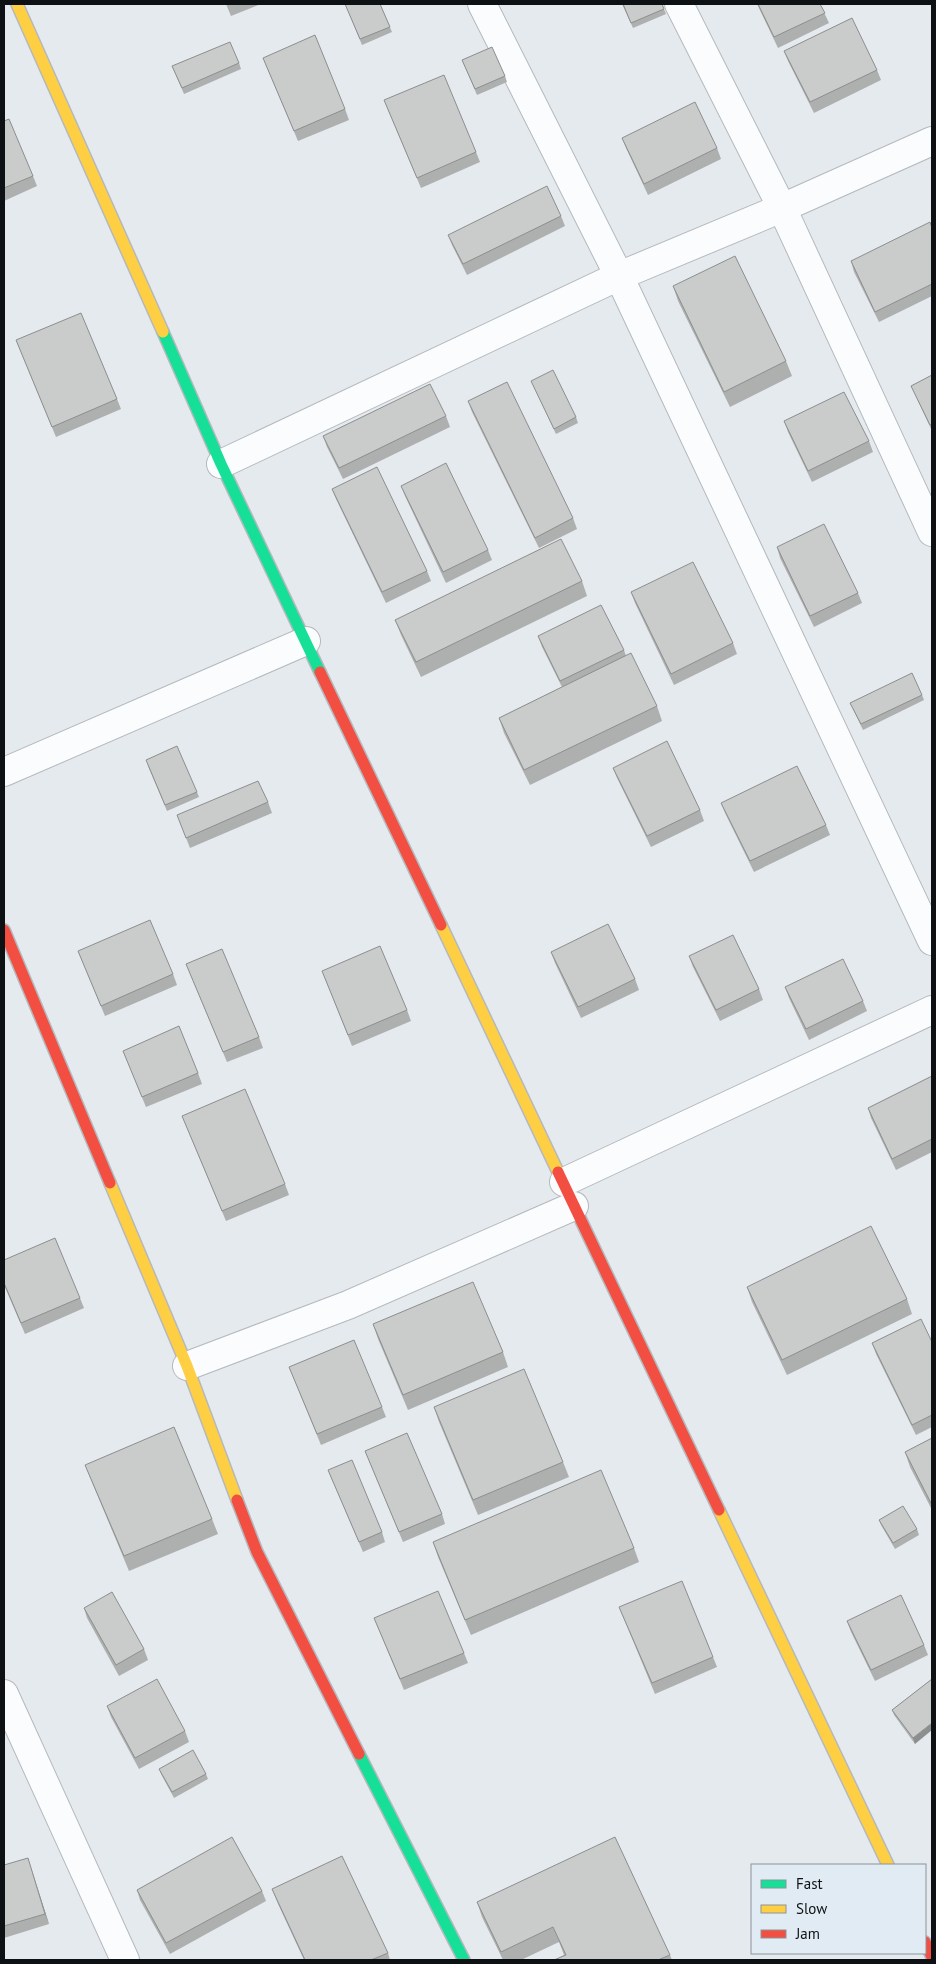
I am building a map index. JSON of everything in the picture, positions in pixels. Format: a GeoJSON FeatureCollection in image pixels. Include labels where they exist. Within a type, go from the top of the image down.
{"type":"FeatureCollection","features":[{"type":"Feature","properties":{"kind":"street"},"geometry":{"type":"LineString","coordinates":[[17,4],[221,464],[888,1864]]}},
{"type":"Feature","properties":{"kind":"street"},"geometry":{"type":"LineString","coordinates":[[482,4],[619,276],[932,942]]}},
{"type":"Feature","properties":{"kind":"street"},"geometry":{"type":"LineString","coordinates":[[678,4],[782,208],[932,532]]}},
{"type":"Feature","properties":{"kind":"street"},"geometry":{"type":"LineString","coordinates":[[221,464],[619,276],[782,208],[932,141]]}},
{"type":"Feature","properties":{"kind":"street"},"geometry":{"type":"LineString","coordinates":[[4,772],[306,641]]}},
{"type":"Feature","properties":{"kind":"street"},"geometry":{"type":"LineString","coordinates":[[4,930],[187,1366],[257,1552],[464,1960]]}},
{"type":"Feature","properties":{"kind":"street"},"geometry":{"type":"LineString","coordinates":[[187,1366],[348,1305],[932,1010]]}},
{"type":"Feature","properties":{"kind":"street"},"geometry":{"type":"LineString","coordinates":[[4,1694],[125,1960]]}},
{"type":"Feature","properties":{"kind":"street"},"geometry":{"type":"LineString","coordinates":[[926,1944],[932,1957]]}},
{"type":"Feature","properties":{"kind":"building"},"geometry":{"type":"Polygon","coordinates":[[[345,4],[380,4],[390,27],[360,39],[345,4]]]}},
{"type":"Feature","properties":{"kind":"building"},"geometry":{"type":"Polygon","coordinates":[[[623,4],[662,4],[664,9],[631,23],[623,4]]]}},
{"type":"Feature","properties":{"kind":"building"},"geometry":{"type":"Polygon","coordinates":[[[758,4],[820,4],[825,13],[774,37],[758,4]]]}},
{"type":"Feature","properties":{"kind":"building"},"geometry":{"type":"Polygon","coordinates":[[[852,18],[877,70],[810,102],[784,51],[852,18]]]}},
{"type":"Feature","properties":{"kind":"building"},"geometry":{"type":"Polygon","coordinates":[[[315,35],[345,109],[294,131],[263,58],[315,35]]]}},
{"type":"Feature","properties":{"kind":"building"},"geometry":{"type":"Polygon","coordinates":[[[230,42],[239,63],[182,88],[172,66],[230,42]]]}},
{"type":"Feature","properties":{"kind":"building"},"geometry":{"type":"Polygon","coordinates":[[[492,47],[505,76],[475,89],[462,60],[492,47]]]}},
{"type":"Feature","properties":{"kind":"building"},"geometry":{"type":"Polygon","coordinates":[[[444,75],[476,152],[417,178],[384,100],[444,75]]]}},
{"type":"Feature","properties":{"kind":"building"},"geometry":{"type":"Polygon","coordinates":[[[695,102],[717,148],[644,184],[622,138],[695,102]]]}},
{"type":"Feature","properties":{"kind":"building"},"geometry":{"type":"Polygon","coordinates":[[[9,119],[33,176],[4,188],[4,121],[9,119]]]}},
{"type":"Feature","properties":{"kind":"building"},"geometry":{"type":"Polygon","coordinates":[[[547,186],[561,216],[463,264],[448,235],[547,186]]]}},
{"type":"Feature","properties":{"kind":"building"},"geometry":{"type":"Polygon","coordinates":[[[930,222],[932,228],[932,284],[875,312],[851,261],[930,222]]]}},
{"type":"Feature","properties":{"kind":"building"},"geometry":{"type":"Polygon","coordinates":[[[735,256],[786,361],[724,392],[673,286],[735,256]]]}},
{"type":"Feature","properties":{"kind":"building"},"geometry":{"type":"Polygon","coordinates":[[[81,313],[117,399],[52,427],[16,340],[81,313]]]}},
{"type":"Feature","properties":{"kind":"building"},"geometry":{"type":"Polygon","coordinates":[[[553,370],[576,417],[554,429],[531,381],[553,370]]]}},
{"type":"Feature","properties":{"kind":"building"},"geometry":{"type":"Polygon","coordinates":[[[932,375],[932,424],[930,425],[911,386],[932,375]]]}},
{"type":"Feature","properties":{"kind":"building"},"geometry":{"type":"Polygon","coordinates":[[[507,382],[573,518],[535,538],[468,401],[507,382]]]}},
{"type":"Feature","properties":{"kind":"building"},"geometry":{"type":"Polygon","coordinates":[[[430,384],[446,416],[339,468],[323,436],[430,384]]]}},
{"type":"Feature","properties":{"kind":"building"},"geometry":{"type":"Polygon","coordinates":[[[844,392],[869,441],[808,471],[784,421],[844,392]]]}},
{"type":"Feature","properties":{"kind":"building"},"geometry":{"type":"Polygon","coordinates":[[[446,463],[488,550],[443,572],[401,486],[446,463]]]}},
{"type":"Feature","properties":{"kind":"building"},"geometry":{"type":"Polygon","coordinates":[[[377,467],[427,571],[382,592],[332,489],[377,467]]]}},
{"type":"Feature","properties":{"kind":"building"},"geometry":{"type":"Polygon","coordinates":[[[824,524],[858,593],[810,616],[777,547],[824,524]]]}},
{"type":"Feature","properties":{"kind":"building"},"geometry":{"type":"Polygon","coordinates":[[[561,539],[582,581],[416,662],[395,620],[561,539]]]}},
{"type":"Feature","properties":{"kind":"building"},"geometry":{"type":"Polygon","coordinates":[[[693,562],[733,643],[671,674],[631,592],[693,562]]]}},
{"type":"Feature","properties":{"kind":"building"},"geometry":{"type":"Polygon","coordinates":[[[601,605],[624,650],[560,681],[538,636],[601,605]]]}},
{"type":"Feature","properties":{"kind":"building"},"geometry":{"type":"Polygon","coordinates":[[[631,653],[657,706],[524,770],[499,718],[631,653]]]}},
{"type":"Feature","properties":{"kind":"building"},"geometry":{"type":"Polygon","coordinates":[[[912,673],[922,695],[861,724],[850,703],[912,673]]]}},
{"type":"Feature","properties":{"kind":"building"},"geometry":{"type":"Polygon","coordinates":[[[667,741],[700,810],[647,836],[613,768],[667,741]]]}},
{"type":"Feature","properties":{"kind":"building"},"geometry":{"type":"Polygon","coordinates":[[[177,746],[197,792],[165,805],[146,760],[177,746]]]}},
{"type":"Feature","properties":{"kind":"building"},"geometry":{"type":"Polygon","coordinates":[[[797,766],[826,825],[750,861],[721,803],[797,766]]]}},
{"type":"Feature","properties":{"kind":"building"},"geometry":{"type":"Polygon","coordinates":[[[258,781],[268,802],[186,838],[177,815],[258,781]]]}},
{"type":"Feature","properties":{"kind":"building"},"geometry":{"type":"Polygon","coordinates":[[[150,920],[173,974],[101,1006],[78,951],[150,920]]]}},
{"type":"Feature","properties":{"kind":"building"},"geometry":{"type":"Polygon","coordinates":[[[608,924],[635,979],[578,1007],[551,952],[608,924]]]}},
{"type":"Feature","properties":{"kind":"building"},"geometry":{"type":"Polygon","coordinates":[[[733,935],[759,989],[716,1010],[689,956],[733,935]]]}},
{"type":"Feature","properties":{"kind":"building"},"geometry":{"type":"Polygon","coordinates":[[[380,946],[407,1010],[348,1035],[322,971],[380,946]]]}},
{"type":"Feature","properties":{"kind":"building"},"geometry":{"type":"Polygon","coordinates":[[[222,949],[259,1037],[223,1052],[186,964],[222,949]]]}},
{"type":"Feature","properties":{"kind":"building"},"geometry":{"type":"Polygon","coordinates":[[[843,959],[863,1001],[806,1029],[785,987],[843,959]]]}},
{"type":"Feature","properties":{"kind":"building"},"geometry":{"type":"Polygon","coordinates":[[[179,1026],[198,1073],[142,1097],[123,1051],[179,1026]]]}},
{"type":"Feature","properties":{"kind":"building"},"geometry":{"type":"Polygon","coordinates":[[[932,1076],[932,1139],[892,1159],[868,1108],[932,1076]]]}},
{"type":"Feature","properties":{"kind":"building"},"geometry":{"type":"Polygon","coordinates":[[[245,1089],[285,1184],[222,1211],[182,1116],[245,1089]]]}},
{"type":"Feature","properties":{"kind":"building"},"geometry":{"type":"Polygon","coordinates":[[[871,1226],[907,1299],[782,1360],[747,1287],[871,1226]]]}},
{"type":"Feature","properties":{"kind":"building"},"geometry":{"type":"Polygon","coordinates":[[[55,1238],[80,1298],[21,1323],[4,1283],[4,1260],[55,1238]]]}},
{"type":"Feature","properties":{"kind":"building"},"geometry":{"type":"Polygon","coordinates":[[[473,1282],[503,1352],[403,1395],[373,1324],[473,1282]]]}},
{"type":"Feature","properties":{"kind":"building"},"geometry":{"type":"Polygon","coordinates":[[[921,1319],[932,1342],[932,1415],[912,1425],[872,1343],[921,1319]]]}},
{"type":"Feature","properties":{"kind":"building"},"geometry":{"type":"Polygon","coordinates":[[[354,1340],[382,1407],[317,1434],[289,1367],[354,1340]]]}},
{"type":"Feature","properties":{"kind":"building"},"geometry":{"type":"Polygon","coordinates":[[[524,1369],[563,1462],[473,1500],[434,1407],[524,1369]]]}},
{"type":"Feature","properties":{"kind":"building"},"geometry":{"type":"Polygon","coordinates":[[[174,1427],[212,1519],[124,1556],[85,1465],[174,1427]]]}},
{"type":"Feature","properties":{"kind":"building"},"geometry":{"type":"Polygon","coordinates":[[[407,1433],[442,1514],[399,1532],[365,1451],[407,1433]]]}},
{"type":"Feature","properties":{"kind":"building"},"geometry":{"type":"Polygon","coordinates":[[[932,1438],[932,1505],[905,1452],[932,1438]]]}},
{"type":"Feature","properties":{"kind":"building"},"geometry":{"type":"Polygon","coordinates":[[[352,1460],[382,1532],[359,1542],[328,1470],[352,1460]]]}},
{"type":"Feature","properties":{"kind":"building"},"geometry":{"type":"Polygon","coordinates":[[[601,1470],[634,1548],[465,1620],[433,1542],[601,1470]]]}},
{"type":"Feature","properties":{"kind":"building"},"geometry":{"type":"Polygon","coordinates":[[[903,1506],[917,1529],[893,1543],[879,1520],[903,1506]]]}},
{"type":"Feature","properties":{"kind":"building"},"geometry":{"type":"Polygon","coordinates":[[[682,1581],[713,1657],[652,1683],[619,1607],[682,1581]]]}},
{"type":"Feature","properties":{"kind":"building"},"geometry":{"type":"Polygon","coordinates":[[[438,1591],[464,1653],[400,1679],[374,1618],[438,1591]]]}},
{"type":"Feature","properties":{"kind":"building"},"geometry":{"type":"Polygon","coordinates":[[[112,1592],[144,1649],[116,1665],[84,1608],[112,1592]]]}},
{"type":"Feature","properties":{"kind":"building"},"geometry":{"type":"Polygon","coordinates":[[[901,1595],[924,1645],[871,1670],[847,1621],[901,1595]]]}},
{"type":"Feature","properties":{"kind":"building"},"geometry":{"type":"Polygon","coordinates":[[[157,1679],[185,1731],[135,1758],[107,1706],[157,1679]]]}},
{"type":"Feature","properties":{"kind":"building"},"geometry":{"type":"Polygon","coordinates":[[[932,1679],[932,1723],[913,1738],[892,1710],[932,1679]]]}},
{"type":"Feature","properties":{"kind":"building"},"geometry":{"type":"Polygon","coordinates":[[[193,1750],[206,1774],[172,1792],[159,1769],[193,1750]]]}},
{"type":"Feature","properties":{"kind":"building"},"geometry":{"type":"Polygon","coordinates":[[[232,1837],[262,1891],[166,1943],[137,1890],[232,1837]]]}},
{"type":"Feature","properties":{"kind":"building"},"geometry":{"type":"Polygon","coordinates":[[[615,1837],[670,1955],[658,1960],[554,1960],[566,1955],[553,1927],[501,1952],[477,1902],[615,1837]]]}},
{"type":"Feature","properties":{"kind":"building"},"geometry":{"type":"Polygon","coordinates":[[[342,1856],[388,1953],[371,1960],[305,1960],[272,1889],[342,1856]]]}},
{"type":"Feature","properties":{"kind":"building"},"geometry":{"type":"Polygon","coordinates":[[[28,1858],[45,1914],[4,1926],[4,1865],[28,1858]]]}},
{"type":"Feature","properties":{"kind":"traffic: fast"},"geometry":{"type":"LineString","coordinates":[[163,332],[221,464],[320,672]]}},
{"type":"Feature","properties":{"kind":"traffic: fast"},"geometry":{"type":"LineString","coordinates":[[359,1754],[464,1960]]}},
{"type":"Feature","properties":{"kind":"traffic: slow"},"geometry":{"type":"LineString","coordinates":[[17,4],[163,332]]}},
{"type":"Feature","properties":{"kind":"traffic: slow"},"geometry":{"type":"LineString","coordinates":[[441,925],[558,1172]]}},
{"type":"Feature","properties":{"kind":"traffic: slow"},"geometry":{"type":"LineString","coordinates":[[110,1183],[187,1366],[237,1500]]}},
{"type":"Feature","properties":{"kind":"traffic: slow"},"geometry":{"type":"LineString","coordinates":[[719,1510],[888,1864]]}},
{"type":"Feature","properties":{"kind":"traffic: jam"},"geometry":{"type":"LineString","coordinates":[[320,672],[441,925]]}},
{"type":"Feature","properties":{"kind":"traffic: jam"},"geometry":{"type":"LineString","coordinates":[[4,930],[110,1183]]}},
{"type":"Feature","properties":{"kind":"traffic: jam"},"geometry":{"type":"LineString","coordinates":[[558,1172],[719,1510]]}},
{"type":"Feature","properties":{"kind":"traffic: jam"},"geometry":{"type":"LineString","coordinates":[[237,1500],[257,1552],[359,1754]]}},
{"type":"Feature","properties":{"kind":"traffic: jam"},"geometry":{"type":"LineString","coordinates":[[926,1944],[932,1957]]}}]}
